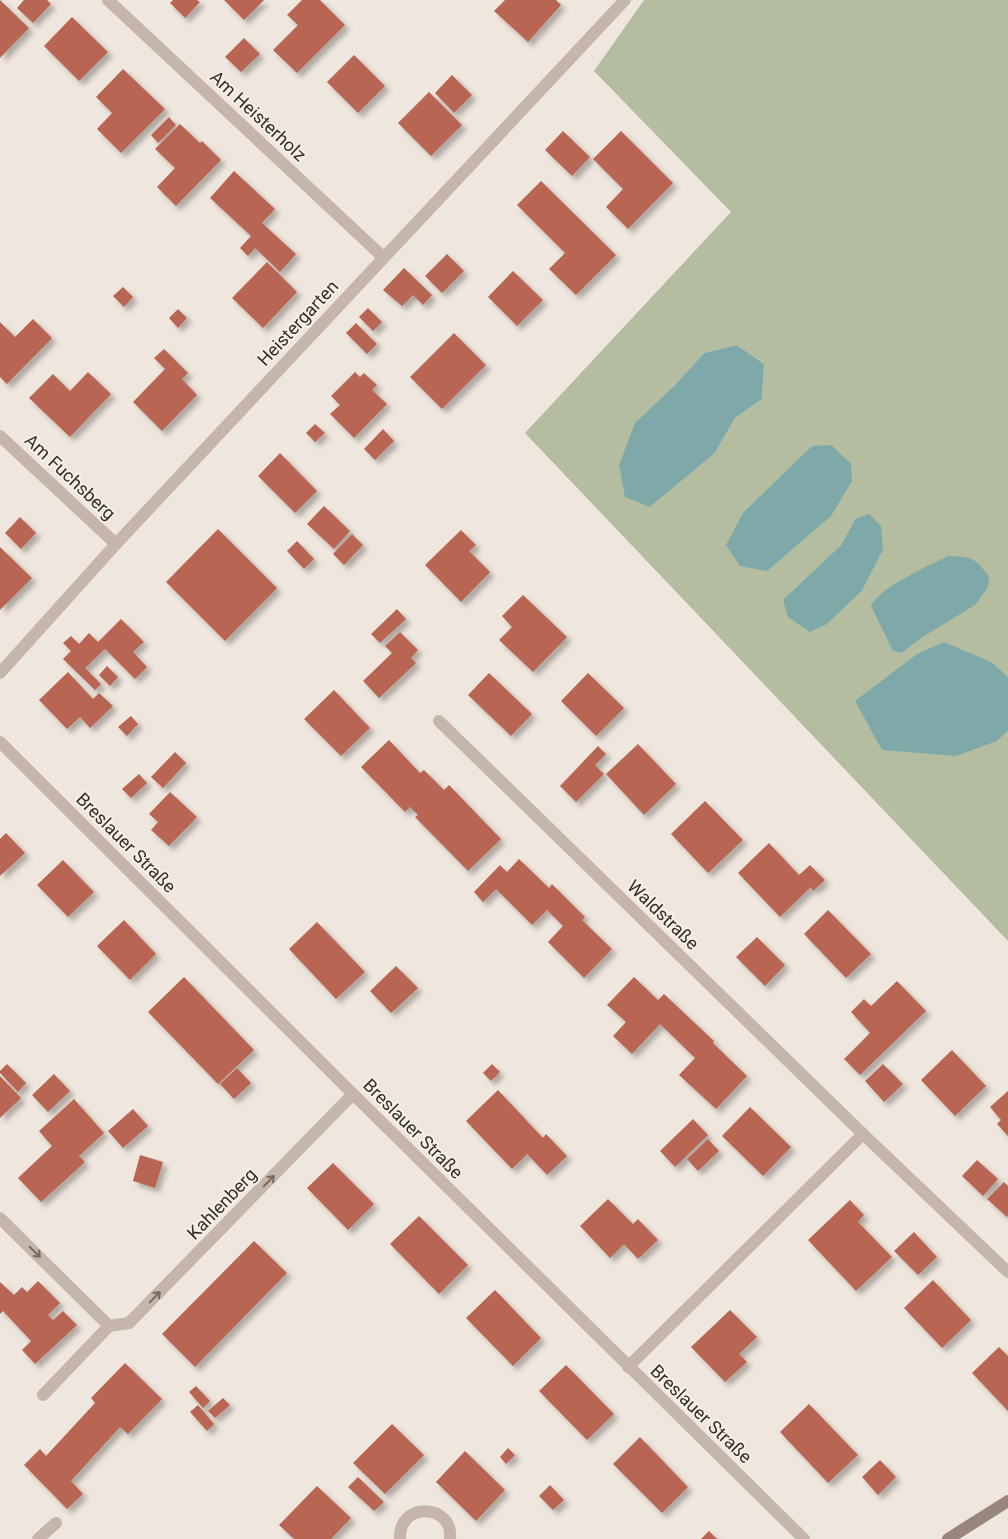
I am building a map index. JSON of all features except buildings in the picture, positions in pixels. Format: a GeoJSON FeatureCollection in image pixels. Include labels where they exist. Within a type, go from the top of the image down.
{"type":"FeatureCollection","features":[{"type":"Feature","properties":{"kind":"street","name":"Am Heisterholz"},"geometry":{"type":"LineString","coordinates":[[108,0],[383,257]]}},
{"type":"Feature","properties":{"kind":"street","name":"Heistergarten"},"geometry":{"type":"LineString","coordinates":[[0,673],[116,544],[625,0]]}},
{"type":"Feature","properties":{"kind":"street","name":"Am Fuchsberg"},"geometry":{"type":"LineString","coordinates":[[0,436],[116,544]]}},
{"type":"Feature","properties":{"kind":"street","name":"Waldstraße"},"geometry":{"type":"LineString","coordinates":[[438,722],[1008,1272]]}},
{"type":"Feature","properties":{"kind":"street","name":"Breslauer Straße"},"geometry":{"type":"LineString","coordinates":[[0,742],[804,1539]]}},
{"type":"Feature","properties":{"kind":"street","name":"Kahlenberg"},"geometry":{"type":"LineString","coordinates":[[109,1326],[130,1323],[354,1094]]}},
{"type":"Feature","properties":{"kind":"street"},"geometry":{"type":"LineString","coordinates":[[628,1366],[863,1134]]}},
{"type":"Feature","properties":{"kind":"street"},"geometry":{"type":"LineString","coordinates":[[0,1218],[109,1326],[44,1395]]}},
{"type":"Feature","properties":{"kind":"street"},"geometry":{"type":"LineString","coordinates":[[948,1539],[1008,1501]]}},
{"type":"Feature","properties":{"kind":"street"},"geometry":{"type":"LineString","coordinates":[[400,1539],[403,1523],[409,1516],[426,1510],[436,1513],[443,1518],[448,1526],[450,1539]]}},
{"type":"Feature","properties":{"kind":"street"},"geometry":{"type":"LineString","coordinates":[[38,1539],[56,1523]]}},
{"type":"Feature","properties":{"kind":"green space"},"geometry":{"type":"Polygon","coordinates":[[[644,0],[1008,0],[1008,677],[993,663],[997,741],[1008,731],[1008,941],[525,433],[731,212],[594,71],[644,0]],[[737,345],[704,353],[673,387],[650,507],[715,453],[735,418],[762,399],[764,364],[737,345]],[[855,519],[841,545],[783,601],[827,624],[862,591],[883,550],[855,519]],[[948,556],[902,653],[926,635],[948,556]]]}},
{"type":"Feature","properties":{"kind":"water"},"geometry":{"type":"Polygon","coordinates":[[[737,345],[764,364],[762,399],[735,418],[715,453],[650,507],[625,497],[619,465],[635,423],[673,387],[704,353],[737,345]]]}},
{"type":"Feature","properties":{"kind":"water"},"geometry":{"type":"Polygon","coordinates":[[[831,445],[851,464],[852,481],[831,516],[767,571],[740,566],[726,545],[743,513],[812,446],[831,445]]]}},
{"type":"Feature","properties":{"kind":"water"},"geometry":{"type":"Polygon","coordinates":[[[869,514],[881,526],[883,550],[862,591],[827,624],[810,632],[788,617],[783,600],[841,545],[855,519],[869,514]]]}},
{"type":"Feature","properties":{"kind":"water"},"geometry":{"type":"Polygon","coordinates":[[[948,556],[972,559],[980,565],[989,576],[988,587],[975,605],[926,635],[902,653],[893,651],[871,606],[876,599],[894,584],[948,556]]]}},
{"type":"Feature","properties":{"kind":"water"},"geometry":{"type":"Polygon","coordinates":[[[944,642],[993,663],[1008,677],[1008,731],[997,741],[956,756],[882,750],[855,701],[917,654],[944,642]]]}}]}
